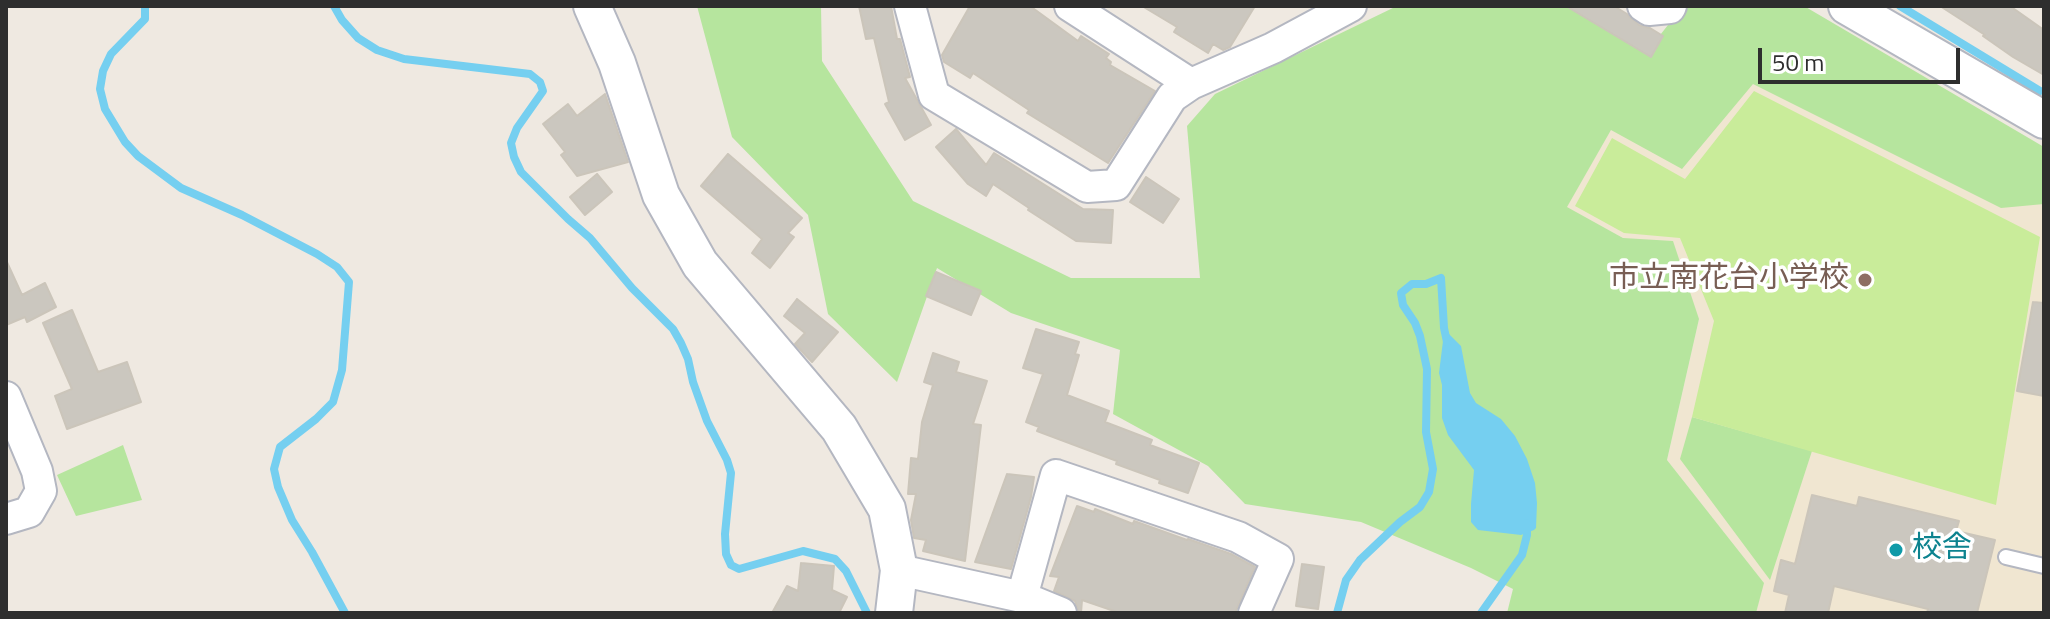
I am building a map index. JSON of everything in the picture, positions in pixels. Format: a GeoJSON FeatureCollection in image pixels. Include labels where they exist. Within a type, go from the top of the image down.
{"type":"FeatureCollection","features":[{"type":"Feature","properties":{"kind":"street"},"geometry":{"type":"LineString","coordinates":[[592,6],[617,63],[661,195],[700,264],[839,428],[887,509],[899,570],[894,613]]}},
{"type":"Feature","properties":{"kind":"street"},"geometry":{"type":"LineString","coordinates":[[910,6],[934,95],[1087,187],[1116,185],[1172,97],[1191,84],[1273,48],[1351,6]]}},
{"type":"Feature","properties":{"kind":"street"},"geometry":{"type":"LineString","coordinates":[[1070,6],[1191,84]]}},
{"type":"Feature","properties":{"kind":"street"},"geometry":{"type":"LineString","coordinates":[[1643,6],[1649,10],[1671,6]]}},
{"type":"Feature","properties":{"kind":"street"},"geometry":{"type":"LineString","coordinates":[[1847,6],[2044,120]]}},
{"type":"Feature","properties":{"kind":"street"},"geometry":{"type":"LineString","coordinates":[[6,397],[37,471],[41,491],[29,512],[6,519]]}},
{"type":"Feature","properties":{"kind":"street"},"geometry":{"type":"LineString","coordinates":[[1022,597],[1056,475],[1238,537],[1278,559],[1254,613]]}},
{"type":"Feature","properties":{"kind":"street"},"geometry":{"type":"LineString","coordinates":[[899,570],[1022,597],[1061,613]]}},
{"type":"Feature","properties":{"kind":"lane"},"geometry":{"type":"LineString","coordinates":[[2006,557],[2044,566]]}},
{"type":"Feature","properties":{"kind":"shaded area","name":"市立南花台小学校"},"geometry":{"type":"Polygon","coordinates":[[[1729,6],[2044,147],[2044,613],[1756,613],[1763,582],[1667,460],[1699,319],[1623,238],[1566,207],[1611,130],[1729,6]]]}},
{"type":"Feature","properties":{"kind":"green space"},"geometry":{"type":"Polygon","coordinates":[[[697,6],[821,6],[822,61],[913,201],[1071,278],[1200,278],[1187,126],[1215,94],[1397,6],[1589,6],[1653,44],[1683,6],[1804,6],[2044,147],[2044,204],[2001,208],[1753,84],[1682,169],[1611,130],[1567,207],[1623,238],[1673,241],[1699,319],[1667,460],[1764,583],[1756,613],[1507,613],[1513,589],[1361,522],[1245,504],[1208,466],[1113,414],[1120,350],[1011,313],[937,268],[897,382],[828,314],[808,215],[732,137],[697,6]]]}},
{"type":"Feature","properties":{"kind":"green space"},"geometry":{"type":"Polygon","coordinates":[[[1754,91],[2040,237],[1996,505],[1692,417],[1714,321],[1680,238],[1624,233],[1575,206],[1612,138],[1685,179],[1754,91]]]}},
{"type":"Feature","properties":{"kind":"green space"},"geometry":{"type":"Polygon","coordinates":[[[1692,417],[1812,451],[1770,580],[1680,459],[1692,417]]]}},
{"type":"Feature","properties":{"kind":"green space"},"geometry":{"type":"Polygon","coordinates":[[[123,445],[142,500],[76,516],[57,475],[123,445]]]}},
{"type":"Feature","properties":{"kind":"water"},"geometry":{"type":"Polygon","coordinates":[[[1447,332],[1461,346],[1470,393],[1476,403],[1501,419],[1515,436],[1527,459],[1535,483],[1537,503],[1534,530],[1521,535],[1478,530],[1471,522],[1474,470],[1448,435],[1442,418],[1439,373],[1444,333],[1447,332]]]}},
{"type":"Feature","properties":{"kind":"building"},"geometry":{"type":"Polygon","coordinates":[[[859,6],[891,6],[897,39],[900,39],[910,77],[905,78],[931,125],[905,140],[885,104],[889,102],[874,38],[866,39],[859,6]]]}},
{"type":"Feature","properties":{"kind":"building"},"geometry":{"type":"Polygon","coordinates":[[[970,6],[1030,6],[1078,41],[1081,36],[1109,54],[1106,58],[1110,65],[1155,91],[1108,163],[1027,113],[1029,110],[973,73],[970,78],[944,62],[942,55],[970,6]]]}},
{"type":"Feature","properties":{"kind":"building"},"geometry":{"type":"Polygon","coordinates":[[[1142,6],[1255,6],[1230,47],[1223,50],[1213,44],[1208,53],[1174,32],[1177,27],[1142,6]]]}},
{"type":"Feature","properties":{"kind":"building"},"geometry":{"type":"Polygon","coordinates":[[[1566,6],[1614,6],[1639,25],[1663,36],[1651,57],[1566,6]]]}},
{"type":"Feature","properties":{"kind":"building"},"geometry":{"type":"Polygon","coordinates":[[[1940,6],[2010,6],[2044,30],[2044,75],[2013,57],[1940,6]]]}},
{"type":"Feature","properties":{"kind":"building"},"geometry":{"type":"Polygon","coordinates":[[[605,94],[628,162],[577,176],[561,155],[565,152],[543,124],[568,104],[577,116],[605,94]]]}},
{"type":"Feature","properties":{"kind":"building"},"geometry":{"type":"Polygon","coordinates":[[[956,129],[986,165],[994,153],[1083,209],[1113,210],[1111,243],[1076,241],[993,184],[986,196],[968,184],[936,147],[956,129]]]}},
{"type":"Feature","properties":{"kind":"building"},"geometry":{"type":"Polygon","coordinates":[[[728,154],[802,218],[788,233],[794,237],[770,268],[752,253],[762,239],[701,186],[728,154]]]}},
{"type":"Feature","properties":{"kind":"building"},"geometry":{"type":"Polygon","coordinates":[[[597,174],[612,192],[585,215],[570,197],[597,174]]]}},
{"type":"Feature","properties":{"kind":"building"},"geometry":{"type":"Polygon","coordinates":[[[1146,177],[1179,199],[1163,223],[1130,202],[1146,177]]]}},
{"type":"Feature","properties":{"kind":"building"},"geometry":{"type":"Polygon","coordinates":[[[6,260],[22,295],[45,283],[56,307],[27,322],[25,317],[6,325],[6,260]]]}},
{"type":"Feature","properties":{"kind":"building"},"geometry":{"type":"Polygon","coordinates":[[[936,272],[981,291],[971,315],[926,296],[936,272]]]}},
{"type":"Feature","properties":{"kind":"building"},"geometry":{"type":"Polygon","coordinates":[[[797,299],[838,332],[812,362],[795,344],[805,333],[784,316],[797,299]]]}},
{"type":"Feature","properties":{"kind":"building"},"geometry":{"type":"Polygon","coordinates":[[[2033,302],[2044,303],[2044,396],[2017,391],[2033,302]]]}},
{"type":"Feature","properties":{"kind":"building"},"geometry":{"type":"Polygon","coordinates":[[[72,310],[98,372],[127,362],[141,402],[67,429],[55,396],[72,389],[43,323],[72,310]]]}},
{"type":"Feature","properties":{"kind":"building"},"geometry":{"type":"Polygon","coordinates":[[[1036,329],[1079,342],[1075,354],[1079,355],[1067,395],[1109,411],[1105,422],[1152,440],[1150,445],[1199,463],[1188,493],[1116,464],[1117,461],[1037,431],[1039,427],[1026,422],[1043,374],[1023,368],[1036,329]]]}},
{"type":"Feature","properties":{"kind":"building"},"geometry":{"type":"Polygon","coordinates":[[[933,353],[959,362],[956,372],[987,381],[973,424],[981,425],[965,561],[923,551],[926,540],[914,538],[911,520],[916,494],[908,494],[911,458],[918,459],[922,422],[933,385],[924,382],[933,353]]]}},
{"type":"Feature","properties":{"kind":"building"},"geometry":{"type":"Polygon","coordinates":[[[1007,474],[1034,477],[1011,569],[975,562],[1007,474]]]}},
{"type":"Feature","properties":{"kind":"building","name":"校舎"},"geometry":{"type":"Polygon","coordinates":[[[1812,495],[1857,506],[1859,497],[1959,521],[1956,531],[1995,540],[1977,613],[1927,613],[1928,609],[1834,586],[1828,613],[1785,613],[1789,595],[1774,591],[1781,560],[1795,564],[1812,495]]]}},
{"type":"Feature","properties":{"kind":"building"},"geometry":{"type":"Polygon","coordinates":[[[1077,506],[1188,539],[1231,554],[1255,567],[1235,613],[1120,613],[1082,600],[1079,613],[1075,601],[1054,591],[1059,577],[1050,576],[1077,506]]]}},
{"type":"Feature","properties":{"kind":"building"},"geometry":{"type":"Polygon","coordinates":[[[801,563],[834,566],[832,590],[847,597],[840,611],[843,613],[772,613],[787,586],[798,591],[801,563]]]}},
{"type":"Feature","properties":{"kind":"building"},"geometry":{"type":"Polygon","coordinates":[[[1302,564],[1324,567],[1318,609],[1296,606],[1302,564]]]}},
{"type":"Feature","properties":{"kind":"waterway"},"geometry":{"type":"LineString","coordinates":[[145,6],[145,19],[111,54],[103,71],[100,89],[105,109],[125,142],[138,156],[181,188],[317,254],[337,267],[349,282],[342,370],[333,402],[280,447],[274,469],[292,520],[345,613]]}},
{"type":"Feature","properties":{"kind":"waterway"},"geometry":{"type":"LineString","coordinates":[[334,6],[358,38],[377,50],[404,59],[530,74],[540,82],[543,91],[517,128],[511,143],[514,157],[521,172],[590,238],[632,288],[673,329],[681,343],[707,421],[731,473],[725,534],[726,554],[731,565],[739,569],[803,551],[835,559],[846,571],[867,613]]}},
{"type":"Feature","properties":{"kind":"waterway"},"geometry":{"type":"LineString","coordinates":[[1900,6],[2040,91]]}},
{"type":"Feature","properties":{"kind":"waterway"},"geometry":{"type":"LineString","coordinates":[[1337,613],[1346,580],[1360,560],[1420,507],[1429,492],[1433,469],[1426,432],[1427,369],[1420,336],[1403,305],[1401,293],[1412,284],[1426,284],[1441,278],[1447,342]]}},
{"type":"Feature","properties":{"kind":"waterway"},"geometry":{"type":"LineString","coordinates":[[1481,613],[1522,555],[1527,523]]}},
{"type":"Feature","properties":{"kind":"place","name":"市立南花台小学校"},"geometry":{"type":"Point","coordinates":[1865,280]}},
{"type":"Feature","properties":{"kind":"place","name":"校舎"},"geometry":{"type":"Point","coordinates":[1896,550]}}]}
